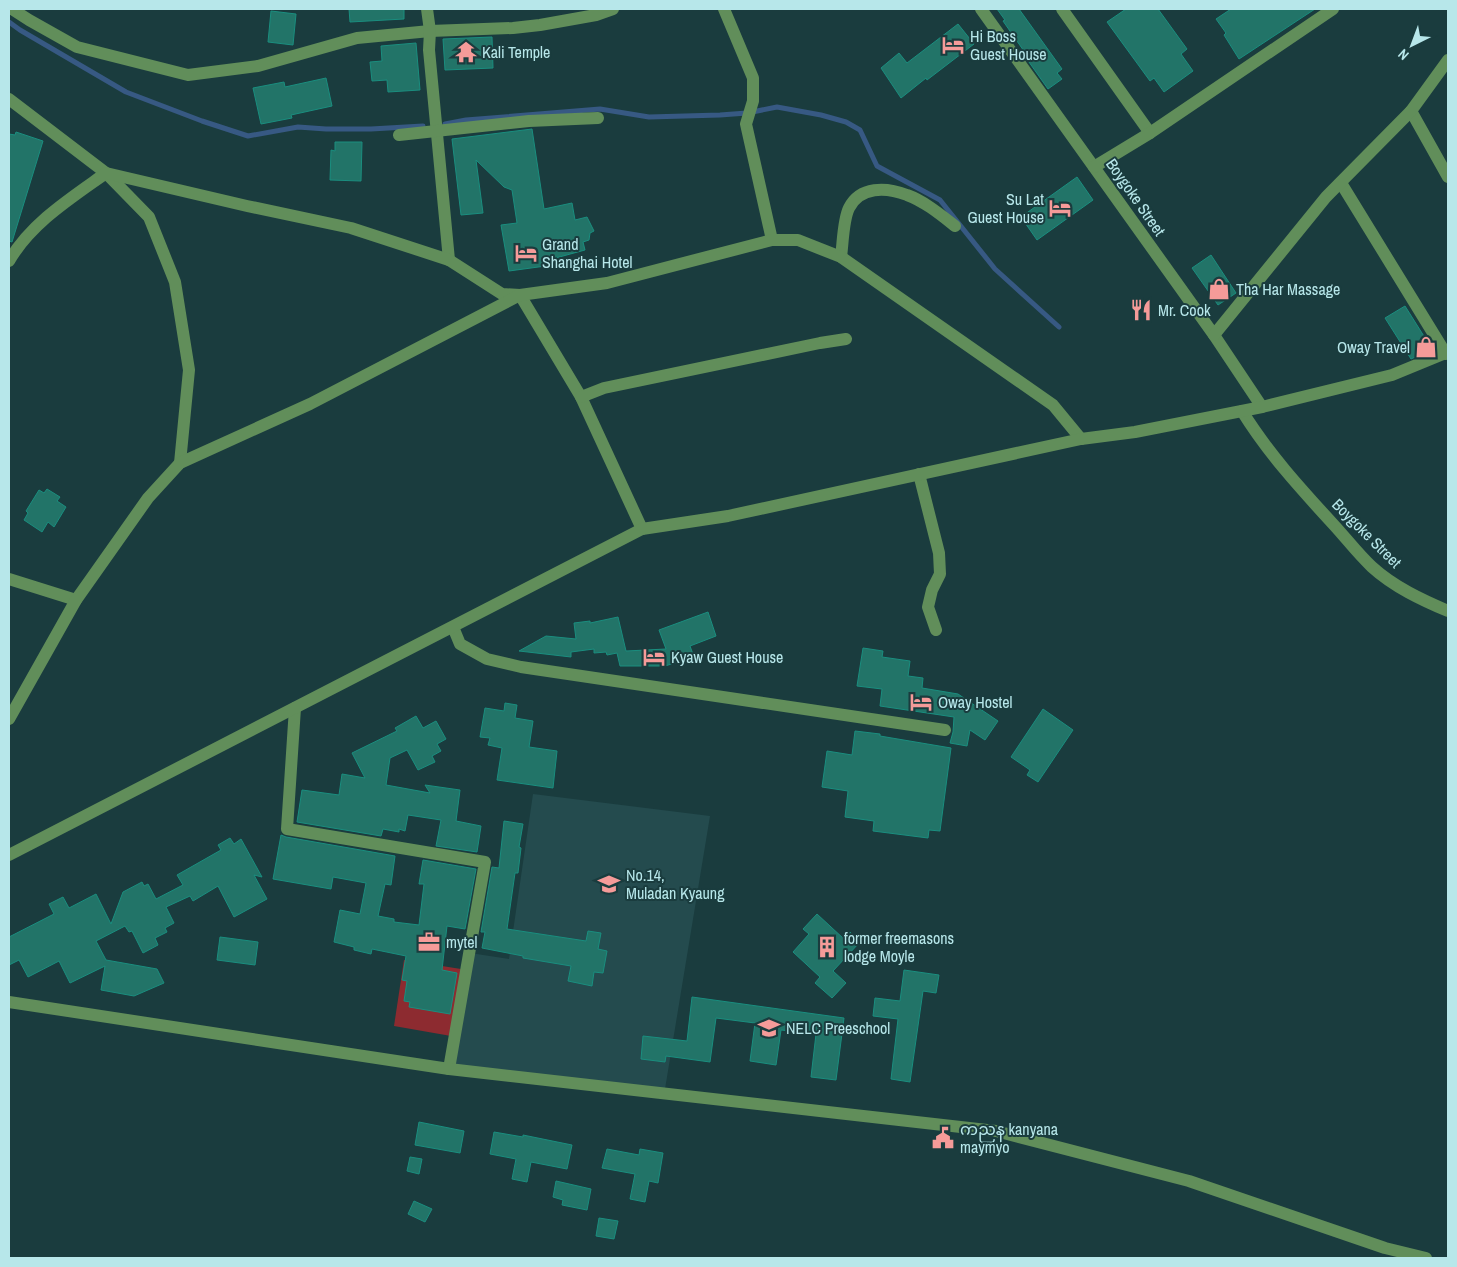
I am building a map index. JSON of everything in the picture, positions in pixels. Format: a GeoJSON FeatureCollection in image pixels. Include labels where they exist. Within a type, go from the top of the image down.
{"type":"FeatureCollection","features":[{"type":"Feature","properties":{"kind":"street"},"geometry":{"type":"LineString","coordinates":[[12,9],[77,47],[188,75],[258,66],[357,38],[430,31],[513,28],[540,25],[596,15],[613,9]]}},
{"type":"Feature","properties":{"kind":"street"},"geometry":{"type":"LineString","coordinates":[[427,9],[430,31],[429,50],[449,260]]}},
{"type":"Feature","properties":{"kind":"street"},"geometry":{"type":"LineString","coordinates":[[724,9],[752,78],[753,102],[746,124],[772,240]]}},
{"type":"Feature","properties":{"kind":"street","name":"Boygoke Street"},"geometry":{"type":"LineString","coordinates":[[981,9],[1214,335],[1262,407]]}},
{"type":"Feature","properties":{"kind":"street"},"geometry":{"type":"LineString","coordinates":[[1062,9],[1150,133]]}},
{"type":"Feature","properties":{"kind":"street"},"geometry":{"type":"LineString","coordinates":[[1094,167],[1150,133],[1334,9]]}},
{"type":"Feature","properties":{"kind":"street"},"geometry":{"type":"LineString","coordinates":[[1214,335],[1326,197],[1341,184],[1411,111],[1448,60]]}},
{"type":"Feature","properties":{"kind":"street"},"geometry":{"type":"LineString","coordinates":[[9,99],[106,173],[149,217],[176,282],[189,370],[180,463]]}},
{"type":"Feature","properties":{"kind":"street"},"geometry":{"type":"LineString","coordinates":[[1411,111],[1448,177]]}},
{"type":"Feature","properties":{"kind":"street"},"geometry":{"type":"LineString","coordinates":[[398,135],[529,121],[598,118]]}},
{"type":"Feature","properties":{"kind":"street"},"geometry":{"type":"LineString","coordinates":[[9,261],[17,247],[50,213],[106,173],[351,228],[449,260],[502,294],[520,295],[607,283],[772,240],[798,240],[841,257],[1053,405],[1081,439]]}},
{"type":"Feature","properties":{"kind":"street"},"geometry":{"type":"LineString","coordinates":[[9,855],[642,529],[728,516],[1081,439],[1135,432],[1262,407],[1392,376],[1447,353],[1341,184]]}},
{"type":"Feature","properties":{"kind":"street"},"geometry":{"type":"LineString","coordinates":[[841,257],[848,210],[854,199],[863,192],[881,190],[906,195],[937,212],[955,226]]}},
{"type":"Feature","properties":{"kind":"street"},"geometry":{"type":"LineString","coordinates":[[9,719],[76,600],[148,498],[180,463],[310,404],[520,295]]}},
{"type":"Feature","properties":{"kind":"street"},"geometry":{"type":"LineString","coordinates":[[520,295],[581,397],[642,529]]}},
{"type":"Feature","properties":{"kind":"street"},"geometry":{"type":"LineString","coordinates":[[581,397],[604,388],[820,343],[846,340]]}},
{"type":"Feature","properties":{"kind":"street","name":"Boygoke Street"},"geometry":{"type":"LineString","coordinates":[[1242,411],[1256,434],[1291,479],[1373,567],[1396,585],[1448,611]]}},
{"type":"Feature","properties":{"kind":"street"},"geometry":{"type":"LineString","coordinates":[[918,474],[939,553],[940,574],[932,590],[928,607],[936,630]]}},
{"type":"Feature","properties":{"kind":"street"},"geometry":{"type":"LineString","coordinates":[[9,579],[76,600]]}},
{"type":"Feature","properties":{"kind":"street"},"geometry":{"type":"LineString","coordinates":[[453,627],[460,644],[487,659],[521,666],[945,730]]}},
{"type":"Feature","properties":{"kind":"street"},"geometry":{"type":"LineString","coordinates":[[295,708],[287,829],[485,862],[449,1069]]}},
{"type":"Feature","properties":{"kind":"street"},"geometry":{"type":"LineString","coordinates":[[9,1002],[449,1069],[996,1131],[1189,1181],[1385,1248],[1426,1258]]}},
{"type":"Feature","properties":{"kind":"shaded area","name":"No.14, Muladan Kyaung"},"geometry":{"type":"Polygon","coordinates":[[[533,794],[710,816],[665,1089],[451,1065],[470,953],[509,959],[533,794]]]}},
{"type":"Feature","properties":{"kind":"shaded area"},"geometry":{"type":"Polygon","coordinates":[[[404,960],[461,969],[451,1036],[394,1026],[404,960]]]}},
{"type":"Feature","properties":{"kind":"building"},"geometry":{"type":"Polygon","coordinates":[[[349,9],[404,9],[404,19],[350,22],[349,9]]]}},
{"type":"Feature","properties":{"kind":"building"},"geometry":{"type":"Polygon","coordinates":[[[997,9],[1019,9],[1062,69],[1057,73],[1062,79],[1048,89],[1024,55],[1026,54],[997,9]]]}},
{"type":"Feature","properties":{"kind":"building"},"geometry":{"type":"Polygon","coordinates":[[[1126,9],[1158,9],[1187,49],[1181,54],[1193,71],[1164,92],[1154,78],[1150,81],[1107,22],[1126,9]]]}},
{"type":"Feature","properties":{"kind":"building"},"geometry":{"type":"Polygon","coordinates":[[[1231,9],[1315,9],[1239,59],[1224,35],[1226,33],[1216,19],[1231,9]]]}},
{"type":"Feature","properties":{"kind":"building"},"geometry":{"type":"Polygon","coordinates":[[[271,11],[296,14],[293,45],[268,42],[271,11]]]}},
{"type":"Feature","properties":{"kind":"building"},"geometry":{"type":"Polygon","coordinates":[[[958,24],[974,44],[901,98],[881,68],[899,53],[907,63],[958,24]]]}},
{"type":"Feature","properties":{"kind":"building"},"geometry":{"type":"Polygon","coordinates":[[[492,37],[493,68],[445,70],[443,39],[492,37]]]}},
{"type":"Feature","properties":{"kind":"building"},"geometry":{"type":"Polygon","coordinates":[[[416,43],[420,90],[388,92],[387,80],[372,81],[370,62],[382,61],[381,46],[416,43]]]}},
{"type":"Feature","properties":{"kind":"building"},"geometry":{"type":"Polygon","coordinates":[[[326,78],[332,106],[291,115],[292,118],[261,124],[253,88],[284,82],[285,87],[326,78]]]}},
{"type":"Feature","properties":{"kind":"building"},"geometry":{"type":"Polygon","coordinates":[[[532,129],[544,209],[572,203],[575,220],[587,217],[594,231],[590,233],[589,240],[583,242],[585,250],[552,259],[553,265],[509,271],[501,225],[517,223],[512,190],[504,187],[476,160],[483,213],[461,215],[452,139],[532,129]]]}},
{"type":"Feature","properties":{"kind":"building"},"geometry":{"type":"Polygon","coordinates":[[[16,132],[43,141],[12,242],[9,241],[9,134],[15,135],[16,132]]]}},
{"type":"Feature","properties":{"kind":"building"},"geometry":{"type":"Polygon","coordinates":[[[335,142],[362,142],[361,181],[330,180],[331,150],[335,151],[335,142]]]}},
{"type":"Feature","properties":{"kind":"building"},"geometry":{"type":"Polygon","coordinates":[[[1077,177],[1093,200],[1037,240],[1021,217],[1077,177]]]}},
{"type":"Feature","properties":{"kind":"building"},"geometry":{"type":"Polygon","coordinates":[[[1211,255],[1236,293],[1218,305],[1192,268],[1211,255]]]}},
{"type":"Feature","properties":{"kind":"building"},"geometry":{"type":"Polygon","coordinates":[[[1405,306],[1432,349],[1411,359],[1385,318],[1405,306]]]}},
{"type":"Feature","properties":{"kind":"building"},"geometry":{"type":"Polygon","coordinates":[[[47,489],[60,497],[57,501],[66,507],[54,527],[48,522],[42,532],[24,520],[28,513],[26,511],[39,490],[44,493],[47,489]]]}},
{"type":"Feature","properties":{"kind":"building"},"geometry":{"type":"Polygon","coordinates":[[[708,612],[716,636],[690,646],[694,657],[665,666],[620,666],[617,653],[607,655],[606,652],[594,653],[594,649],[571,652],[571,657],[519,651],[546,636],[576,639],[574,623],[590,621],[590,623],[618,617],[626,651],[666,649],[659,630],[708,612]]]}},
{"type":"Feature","properties":{"kind":"building"},"geometry":{"type":"Polygon","coordinates":[[[863,648],[883,651],[882,657],[910,661],[908,676],[923,678],[922,688],[958,694],[998,721],[985,740],[970,730],[967,746],[950,743],[954,717],[880,706],[882,689],[857,686],[863,648]]]}},
{"type":"Feature","properties":{"kind":"building"},"geometry":{"type":"Polygon","coordinates":[[[505,703],[517,705],[515,718],[533,721],[529,747],[557,751],[553,788],[497,780],[502,748],[488,745],[490,738],[480,737],[485,708],[504,711],[505,703]]]}},
{"type":"Feature","properties":{"kind":"building"},"geometry":{"type":"Polygon","coordinates":[[[1043,709],[1073,730],[1038,782],[1027,775],[1030,770],[1011,757],[1043,709]]]}},
{"type":"Feature","properties":{"kind":"building"},"geometry":{"type":"Polygon","coordinates":[[[416,716],[423,728],[436,721],[446,739],[437,744],[441,751],[432,756],[435,762],[418,770],[407,750],[390,758],[386,785],[430,793],[425,785],[460,790],[456,821],[481,826],[477,852],[436,846],[441,820],[408,815],[405,831],[399,829],[399,832],[383,829],[381,836],[297,822],[302,790],[339,795],[342,774],[365,778],[352,753],[397,731],[395,728],[416,716]]]}},
{"type":"Feature","properties":{"kind":"building"},"geometry":{"type":"Polygon","coordinates":[[[855,731],[951,748],[940,831],[929,830],[928,838],[873,831],[874,821],[845,817],[848,791],[822,787],[827,751],[852,755],[855,731]]]}},
{"type":"Feature","properties":{"kind":"building"},"geometry":{"type":"Polygon","coordinates":[[[504,821],[523,824],[519,847],[521,848],[518,873],[515,873],[507,929],[586,941],[588,931],[601,933],[598,949],[607,951],[603,973],[594,972],[592,986],[568,981],[571,966],[523,958],[523,956],[482,948],[485,932],[481,932],[492,867],[499,868],[504,821]]]}},
{"type":"Feature","properties":{"kind":"building"},"geometry":{"type":"Polygon","coordinates":[[[281,835],[395,856],[391,885],[385,884],[378,916],[394,919],[394,922],[419,925],[424,884],[419,884],[423,860],[476,869],[465,929],[447,926],[442,970],[457,973],[450,1014],[409,1007],[410,1002],[404,1001],[407,981],[402,980],[406,956],[372,949],[371,954],[334,942],[340,910],[360,914],[366,883],[333,877],[331,889],[273,879],[281,835]]]}},
{"type":"Feature","properties":{"kind":"building"},"geometry":{"type":"Polygon","coordinates":[[[230,838],[234,844],[241,839],[262,877],[254,875],[267,899],[234,917],[218,886],[193,901],[190,896],[166,907],[174,923],[165,928],[167,932],[155,938],[158,945],[143,953],[132,931],[129,932],[125,926],[96,941],[106,960],[157,969],[164,983],[134,996],[101,990],[105,966],[70,983],[59,961],[28,977],[19,960],[9,965],[9,937],[54,914],[49,904],[63,897],[69,908],[96,894],[111,924],[123,892],[142,882],[144,886],[148,884],[156,899],[183,885],[177,875],[221,850],[218,845],[230,838]]]}},
{"type":"Feature","properties":{"kind":"building","name":"former freemasons lodge Moyle"},"geometry":{"type":"Polygon","coordinates":[[[817,914],[844,939],[850,932],[860,942],[833,971],[846,983],[832,998],[815,983],[820,977],[793,952],[809,934],[803,929],[817,914]]]}},
{"type":"Feature","properties":{"kind":"building"},"geometry":{"type":"Polygon","coordinates":[[[220,937],[258,942],[255,965],[217,960],[220,937]]]}},
{"type":"Feature","properties":{"kind":"building"},"geometry":{"type":"Polygon","coordinates":[[[904,970],[939,975],[936,993],[923,991],[910,1082],[891,1079],[898,1019],[873,1016],[875,998],[900,1001],[904,970]]]}},
{"type":"Feature","properties":{"kind":"building"},"geometry":{"type":"Polygon","coordinates":[[[692,997],[844,1018],[836,1080],[811,1077],[816,1034],[781,1030],[776,1065],[750,1061],[755,1023],[716,1018],[710,1062],[666,1056],[665,1062],[641,1059],[643,1036],[687,1041],[692,997]]]}},
{"type":"Feature","properties":{"kind":"building"},"geometry":{"type":"Polygon","coordinates":[[[419,1122],[464,1131],[460,1153],[415,1145],[419,1122]]]}},
{"type":"Feature","properties":{"kind":"building"},"geometry":{"type":"Polygon","coordinates":[[[494,1132],[523,1137],[523,1135],[572,1145],[567,1169],[531,1162],[527,1182],[512,1179],[516,1159],[490,1154],[494,1132]]]}},
{"type":"Feature","properties":{"kind":"building"},"geometry":{"type":"Polygon","coordinates":[[[607,1149],[639,1155],[640,1149],[663,1153],[658,1183],[649,1181],[645,1202],[630,1199],[635,1174],[602,1168],[607,1149]]]}},
{"type":"Feature","properties":{"kind":"building"},"geometry":{"type":"Polygon","coordinates":[[[410,1157],[422,1159],[419,1174],[407,1171],[410,1157]]]}},
{"type":"Feature","properties":{"kind":"building"},"geometry":{"type":"Polygon","coordinates":[[[556,1181],[591,1189],[587,1210],[562,1205],[563,1200],[553,1197],[556,1181]]]}},
{"type":"Feature","properties":{"kind":"building"},"geometry":{"type":"Polygon","coordinates":[[[414,1201],[432,1209],[425,1222],[408,1214],[414,1201]]]}},
{"type":"Feature","properties":{"kind":"building"},"geometry":{"type":"Polygon","coordinates":[[[599,1218],[618,1221],[614,1239],[596,1236],[599,1218]]]}},
{"type":"Feature","properties":{"kind":"waterway"},"geometry":{"type":"LineString","coordinates":[[9,22],[126,92],[248,136],[298,127],[371,129],[423,126]]}},
{"type":"Feature","properties":{"kind":"waterway"},"geometry":{"type":"LineString","coordinates":[[445,124],[466,120],[600,109],[649,117],[747,113],[777,107],[821,115],[846,122],[860,130],[877,166],[940,200],[995,269],[1059,327]]}},
{"type":"Feature","properties":{"kind":"place","name":"Hi Boss Guest House"},"geometry":{"type":"Point","coordinates":[953,45]}},
{"type":"Feature","properties":{"kind":"place","name":"Kali Temple"},"geometry":{"type":"Point","coordinates":[466,52]}},
{"type":"Feature","properties":{"kind":"place","name":"Su Lat Guest House"},"geometry":{"type":"Point","coordinates":[1060,208]}},
{"type":"Feature","properties":{"kind":"place","name":"Grand Shanghai Hotel"},"geometry":{"type":"Point","coordinates":[526,253]}},
{"type":"Feature","properties":{"kind":"place","name":"Tha Har Massage"},"geometry":{"type":"Point","coordinates":[1219,289]}},
{"type":"Feature","properties":{"kind":"place","name":"Mr. Cook"},"geometry":{"type":"Point","coordinates":[1141,310]}},
{"type":"Feature","properties":{"kind":"place","name":"Oway Travel"},"geometry":{"type":"Point","coordinates":[1426,347]}},
{"type":"Feature","properties":{"kind":"place","name":"Kyaw Guest House"},"geometry":{"type":"Point","coordinates":[654,657]}},
{"type":"Feature","properties":{"kind":"place","name":"Oway Hostel"},"geometry":{"type":"Point","coordinates":[921,702]}},
{"type":"Feature","properties":{"kind":"place","name":"No.14, Muladan Kyaung"},"geometry":{"type":"Point","coordinates":[609,884]}},
{"type":"Feature","properties":{"kind":"place","name":"mytel"},"geometry":{"type":"Point","coordinates":[429,942]}},
{"type":"Feature","properties":{"kind":"place","name":"former freemasons lodge Moyle"},"geometry":{"type":"Point","coordinates":[827,947]}},
{"type":"Feature","properties":{"kind":"place","name":"NELC Preeschool"},"geometry":{"type":"Point","coordinates":[769,1028]}},
{"type":"Feature","properties":{"kind":"place","name":"ကညန kanyana maymyo"},"geometry":{"type":"Point","coordinates":[943,1138]}}]}
